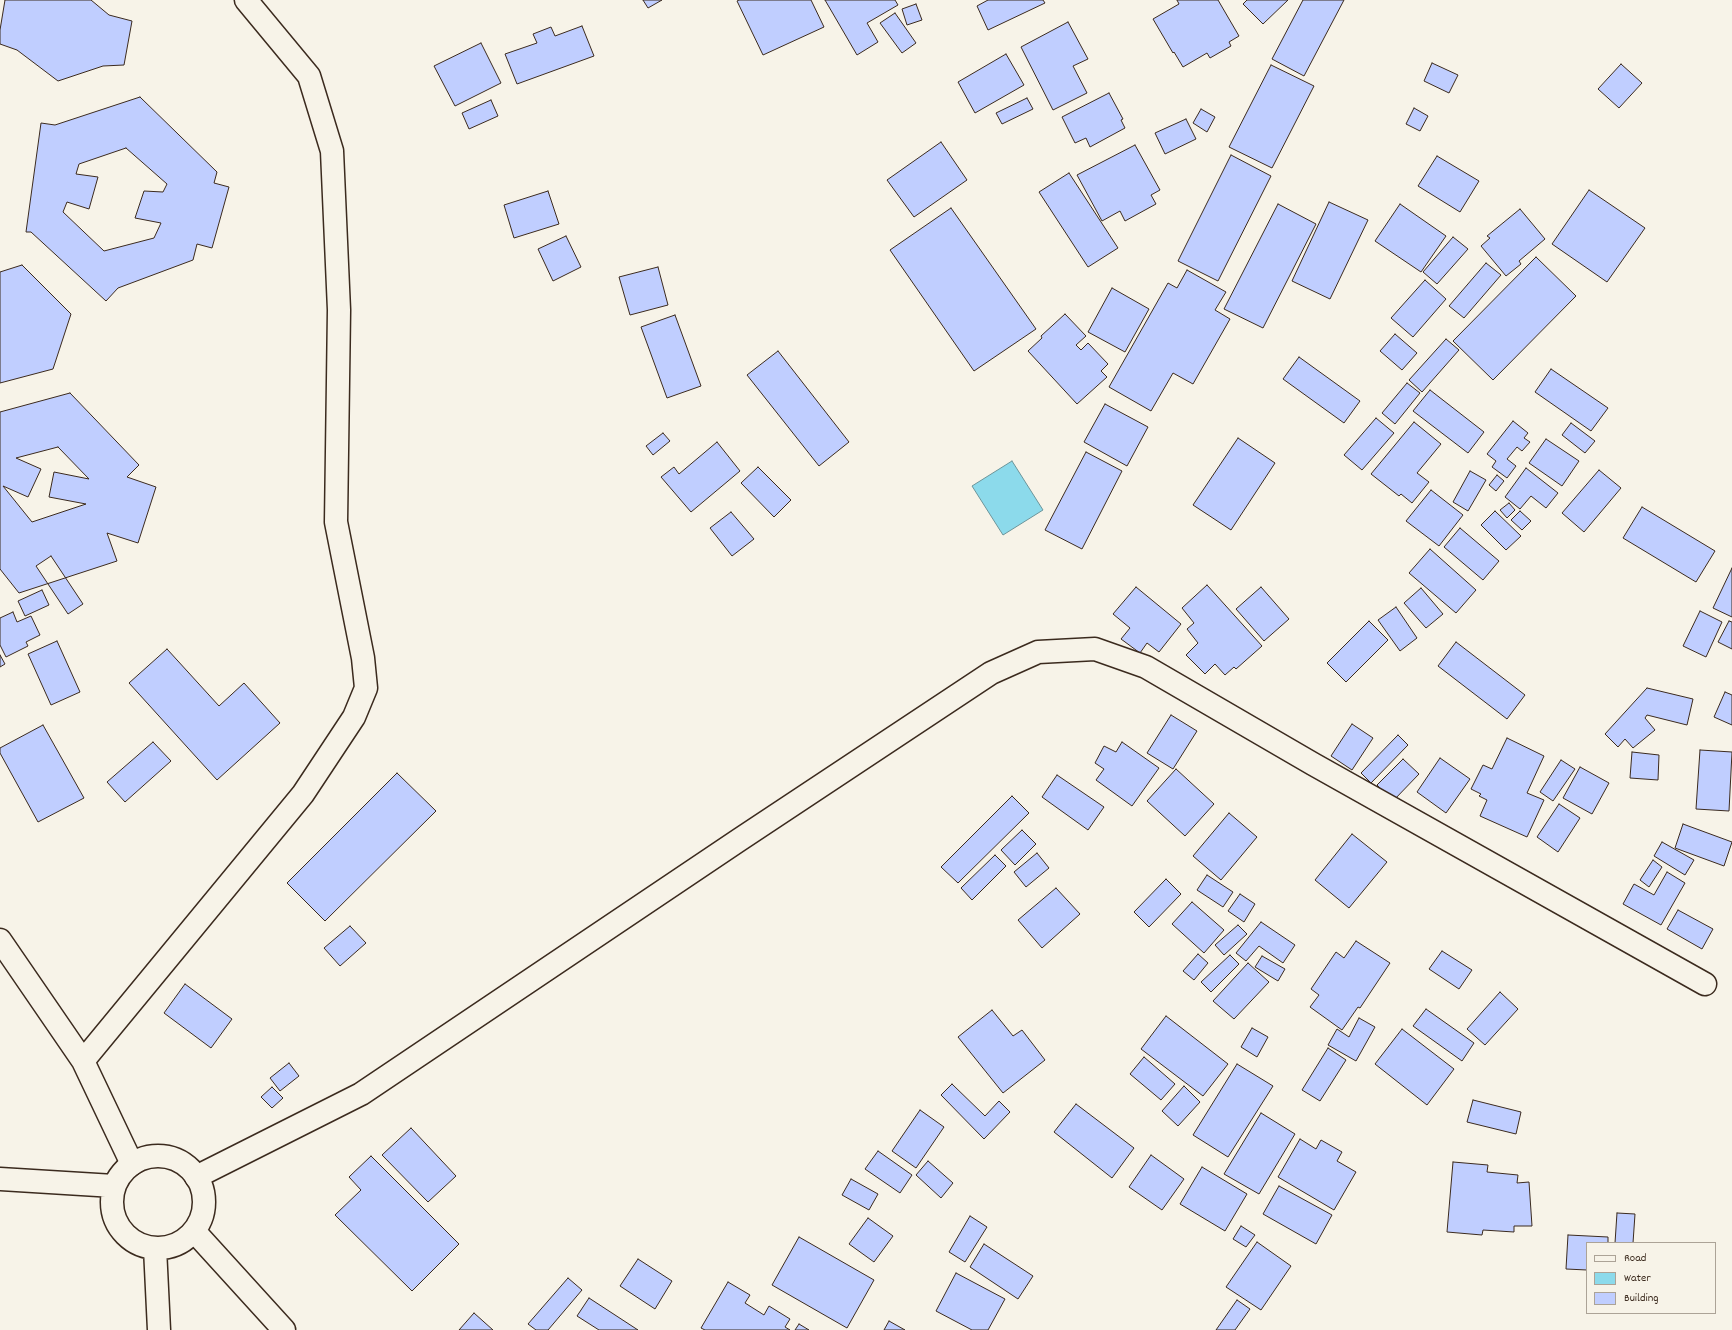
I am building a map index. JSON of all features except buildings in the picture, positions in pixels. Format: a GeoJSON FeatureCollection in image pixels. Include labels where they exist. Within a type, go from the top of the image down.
{"type":"FeatureCollection","features":[{"type":"Feature","properties":{"kind":"street"},"geometry":{"type":"LineString","coordinates":[[83,1061],[303,794],[354,717],[366,688],[363,658],[336,522],[339,310],[332,151],[310,76],[246,0]]}},
{"type":"Feature","properties":{"kind":"street"},"geometry":{"type":"LineString","coordinates":[[196,1177],[361,1094],[991,673],[1038,652],[1095,649],[1146,667],[1313,764],[1705,984]]}},
{"type":"Feature","properties":{"kind":"street"},"geometry":{"type":"LineString","coordinates":[[0,940],[83,1061],[132,1164]]}},
{"type":"Feature","properties":{"kind":"street"},"geometry":{"type":"LineString","coordinates":[[159,1156],[174,1159],[186,1166],[196,1177],[202,1190],[204,1204],[201,1218],[194,1231],[183,1241],[170,1247],[156,1248],[141,1245],[129,1238],[119,1228],[113,1214],[112,1200],[114,1186],[121,1173],[132,1164],[145,1158],[159,1156]]}},
{"type":"Feature","properties":{"kind":"street"},"geometry":{"type":"LineString","coordinates":[[0,1179],[114,1186]]}},
{"type":"Feature","properties":{"kind":"street"},"geometry":{"type":"LineString","coordinates":[[194,1231],[284,1330]]}},
{"type":"Feature","properties":{"kind":"street"},"geometry":{"type":"LineString","coordinates":[[156,1248],[159,1330]]}},
{"type":"Feature","properties":{"kind":"water"},"geometry":{"type":"Polygon","coordinates":[[[1012,461],[1043,510],[1003,535],[972,486],[1012,461]]]}}]}
